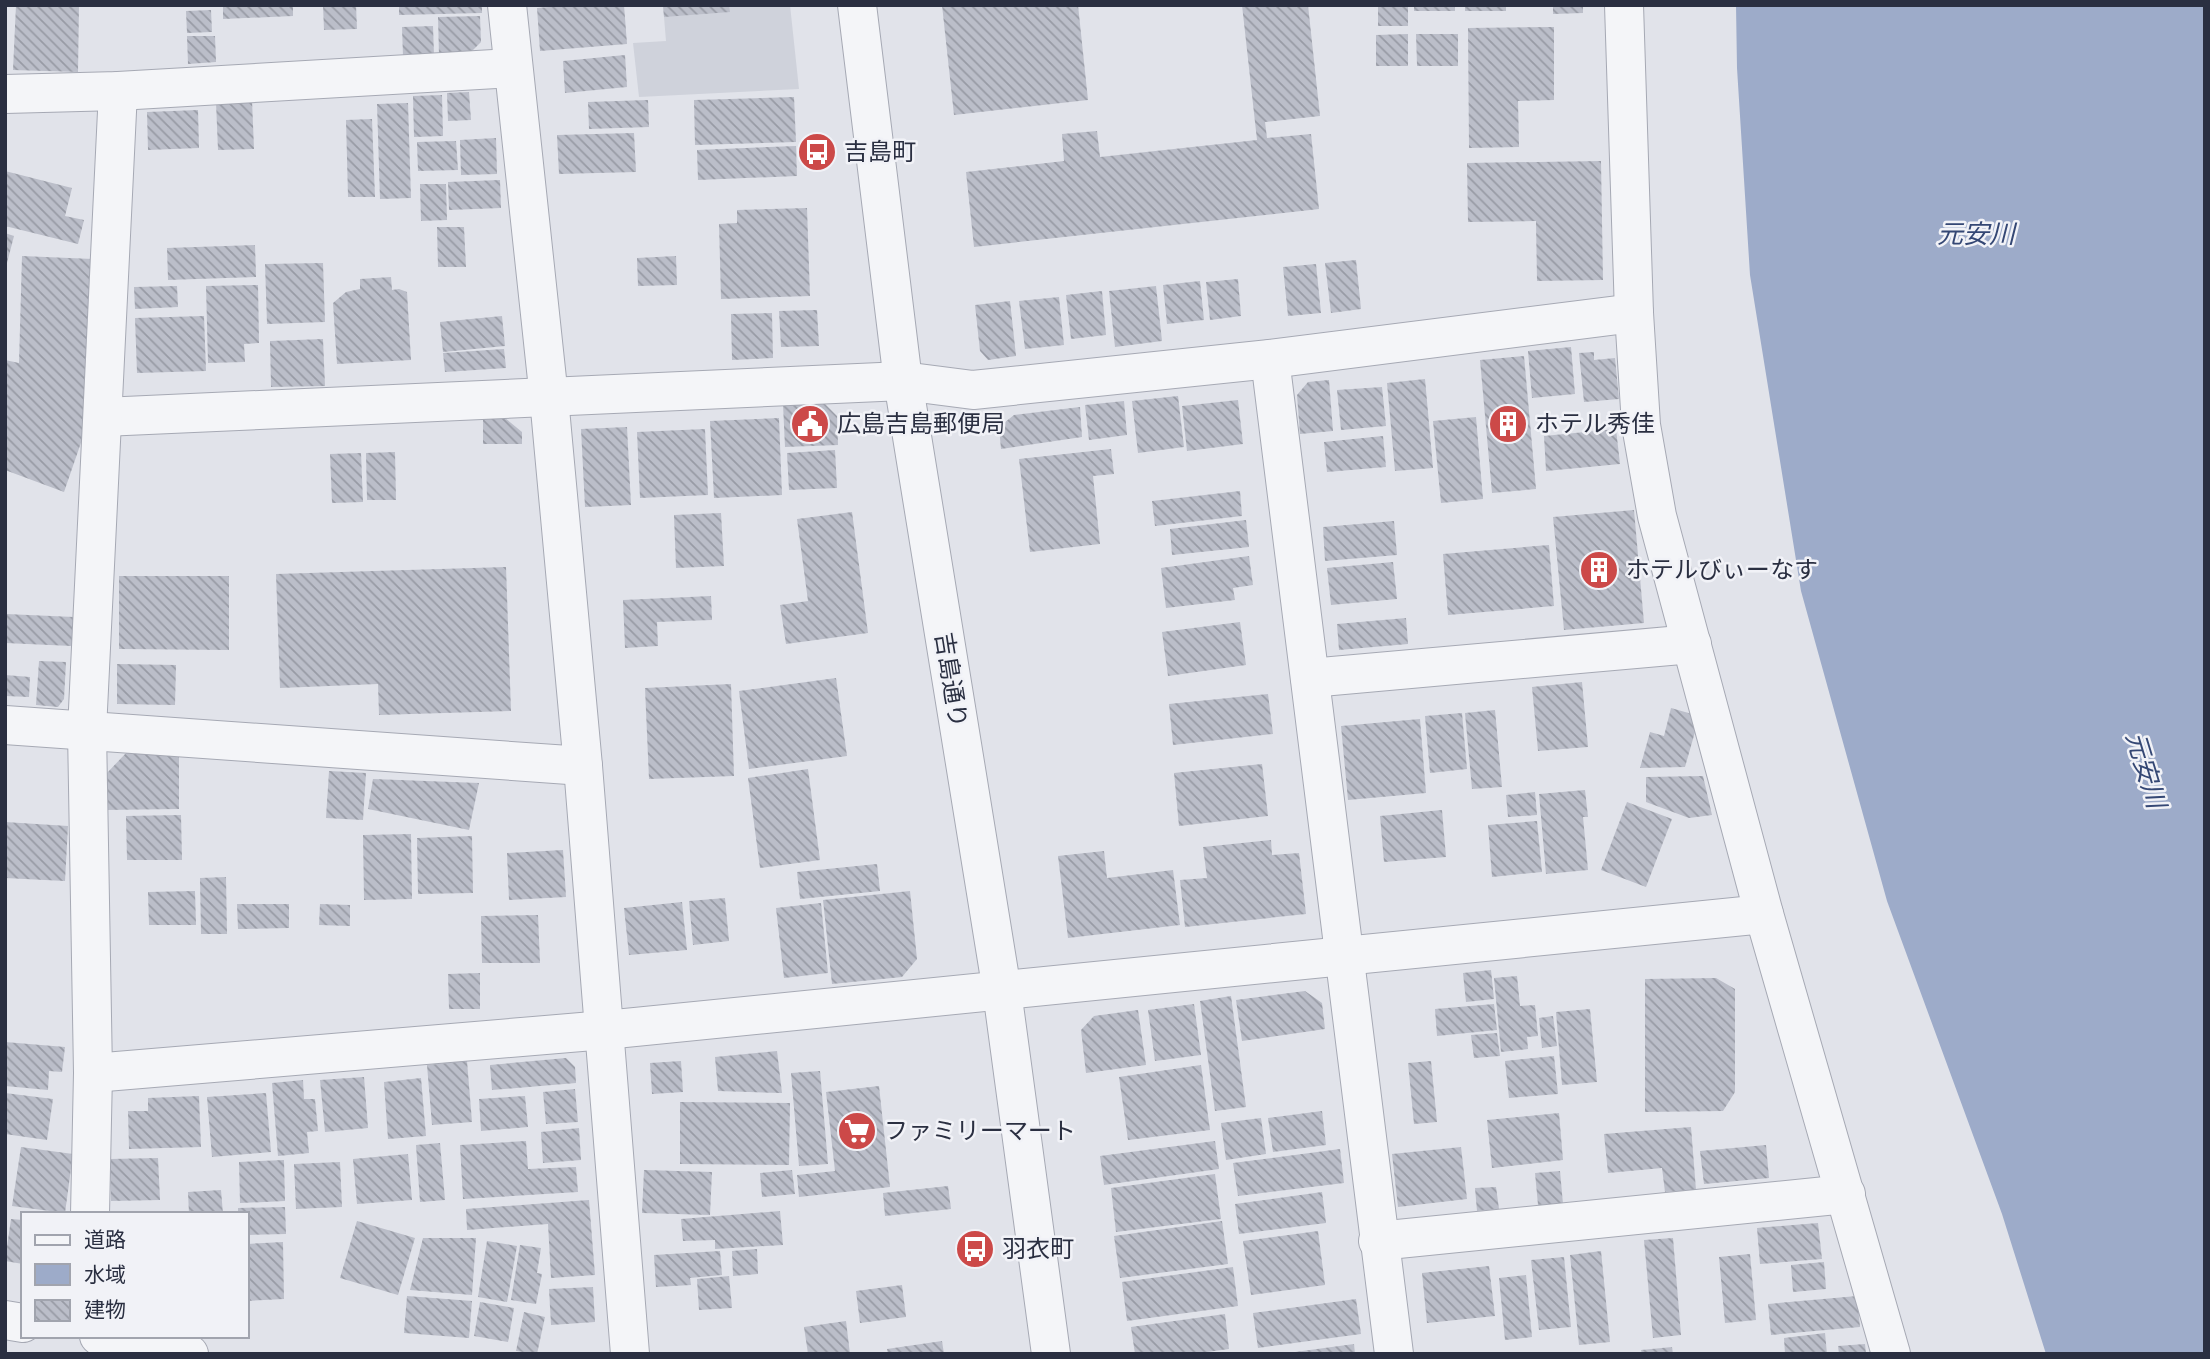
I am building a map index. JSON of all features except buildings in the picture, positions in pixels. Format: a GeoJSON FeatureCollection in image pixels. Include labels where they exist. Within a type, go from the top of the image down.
{"type":"FeatureCollection","features":[{"type":"Feature","properties":{"kind":"street"},"geometry":{"type":"LineString","coordinates":[[507,5],[549,398],[583,766],[630,1354]]}},
{"type":"Feature","properties":{"kind":"street","name":"吉島通り"},"geometry":{"type":"LineString","coordinates":[[857,5],[903,381],[1002,991],[1051,1354]]}},
{"type":"Feature","properties":{"kind":"street"},"geometry":{"type":"LineString","coordinates":[[1624,5],[1634,313],[1641,425],[1657,516],[1764,914],[1891,1354]]}},
{"type":"Feature","properties":{"kind":"street"},"geometry":{"type":"LineString","coordinates":[[5,94],[118,91],[512,68]]}},
{"type":"Feature","properties":{"kind":"street"},"geometry":{"type":"LineString","coordinates":[[90,1212],[93,1073],[87,730],[118,91]]}},
{"type":"Feature","properties":{"kind":"street"},"geometry":{"type":"LineString","coordinates":[[103,417],[903,381],[973,390],[1269,359],[1634,313]]}},
{"type":"Feature","properties":{"kind":"street"},"geometry":{"type":"LineString","coordinates":[[1269,359],[1394,1354]]}},
{"type":"Feature","properties":{"kind":"street"},"geometry":{"type":"LineString","coordinates":[[1310,678],[1692,644]]}},
{"type":"Feature","properties":{"kind":"street"},"geometry":{"type":"LineString","coordinates":[[5,725],[583,766]]}},
{"type":"Feature","properties":{"kind":"street"},"geometry":{"type":"LineString","coordinates":[[93,1073],[605,1030],[1764,914]]}},
{"type":"Feature","properties":{"kind":"street"},"geometry":{"type":"LineString","coordinates":[[1378,1241],[1846,1194]]}},
{"type":"Feature","properties":{"kind":"street"},"geometry":{"type":"LineString","coordinates":[[109,1338],[189,1354]]}},
{"type":"Feature","properties":{"kind":"shaded area"},"geometry":{"type":"Polygon","coordinates":[[[663,5],[790,5],[799,89],[639,97],[633,43],[666,41],[663,5]]]}},
{"type":"Feature","properties":{"kind":"water","name":"元安川"},"geometry":{"type":"Polygon","coordinates":[[[1736,5],[2205,5],[2205,1354],[2046,1354],[2002,1214],[1887,901],[1801,591],[1750,275],[1737,68],[1736,5]]]}},
{"type":"Feature","properties":{"kind":"place","name":"吉島町"},"geometry":{"type":"Point","coordinates":[817,152]}},
{"type":"Feature","properties":{"kind":"place","name":"広島吉島郵便局"},"geometry":{"type":"Point","coordinates":[810,424]}},
{"type":"Feature","properties":{"kind":"place","name":"ホテル秀佳"},"geometry":{"type":"Point","coordinates":[1508,424]}},
{"type":"Feature","properties":{"kind":"place","name":"ホテルびぃーなす"},"geometry":{"type":"Point","coordinates":[1599,570]}},
{"type":"Feature","properties":{"kind":"place","name":"ファミリーマート"},"geometry":{"type":"Point","coordinates":[857,1131]}},
{"type":"Feature","properties":{"kind":"place","name":"羽衣町"},"geometry":{"type":"Point","coordinates":[975,1249]}}]}
